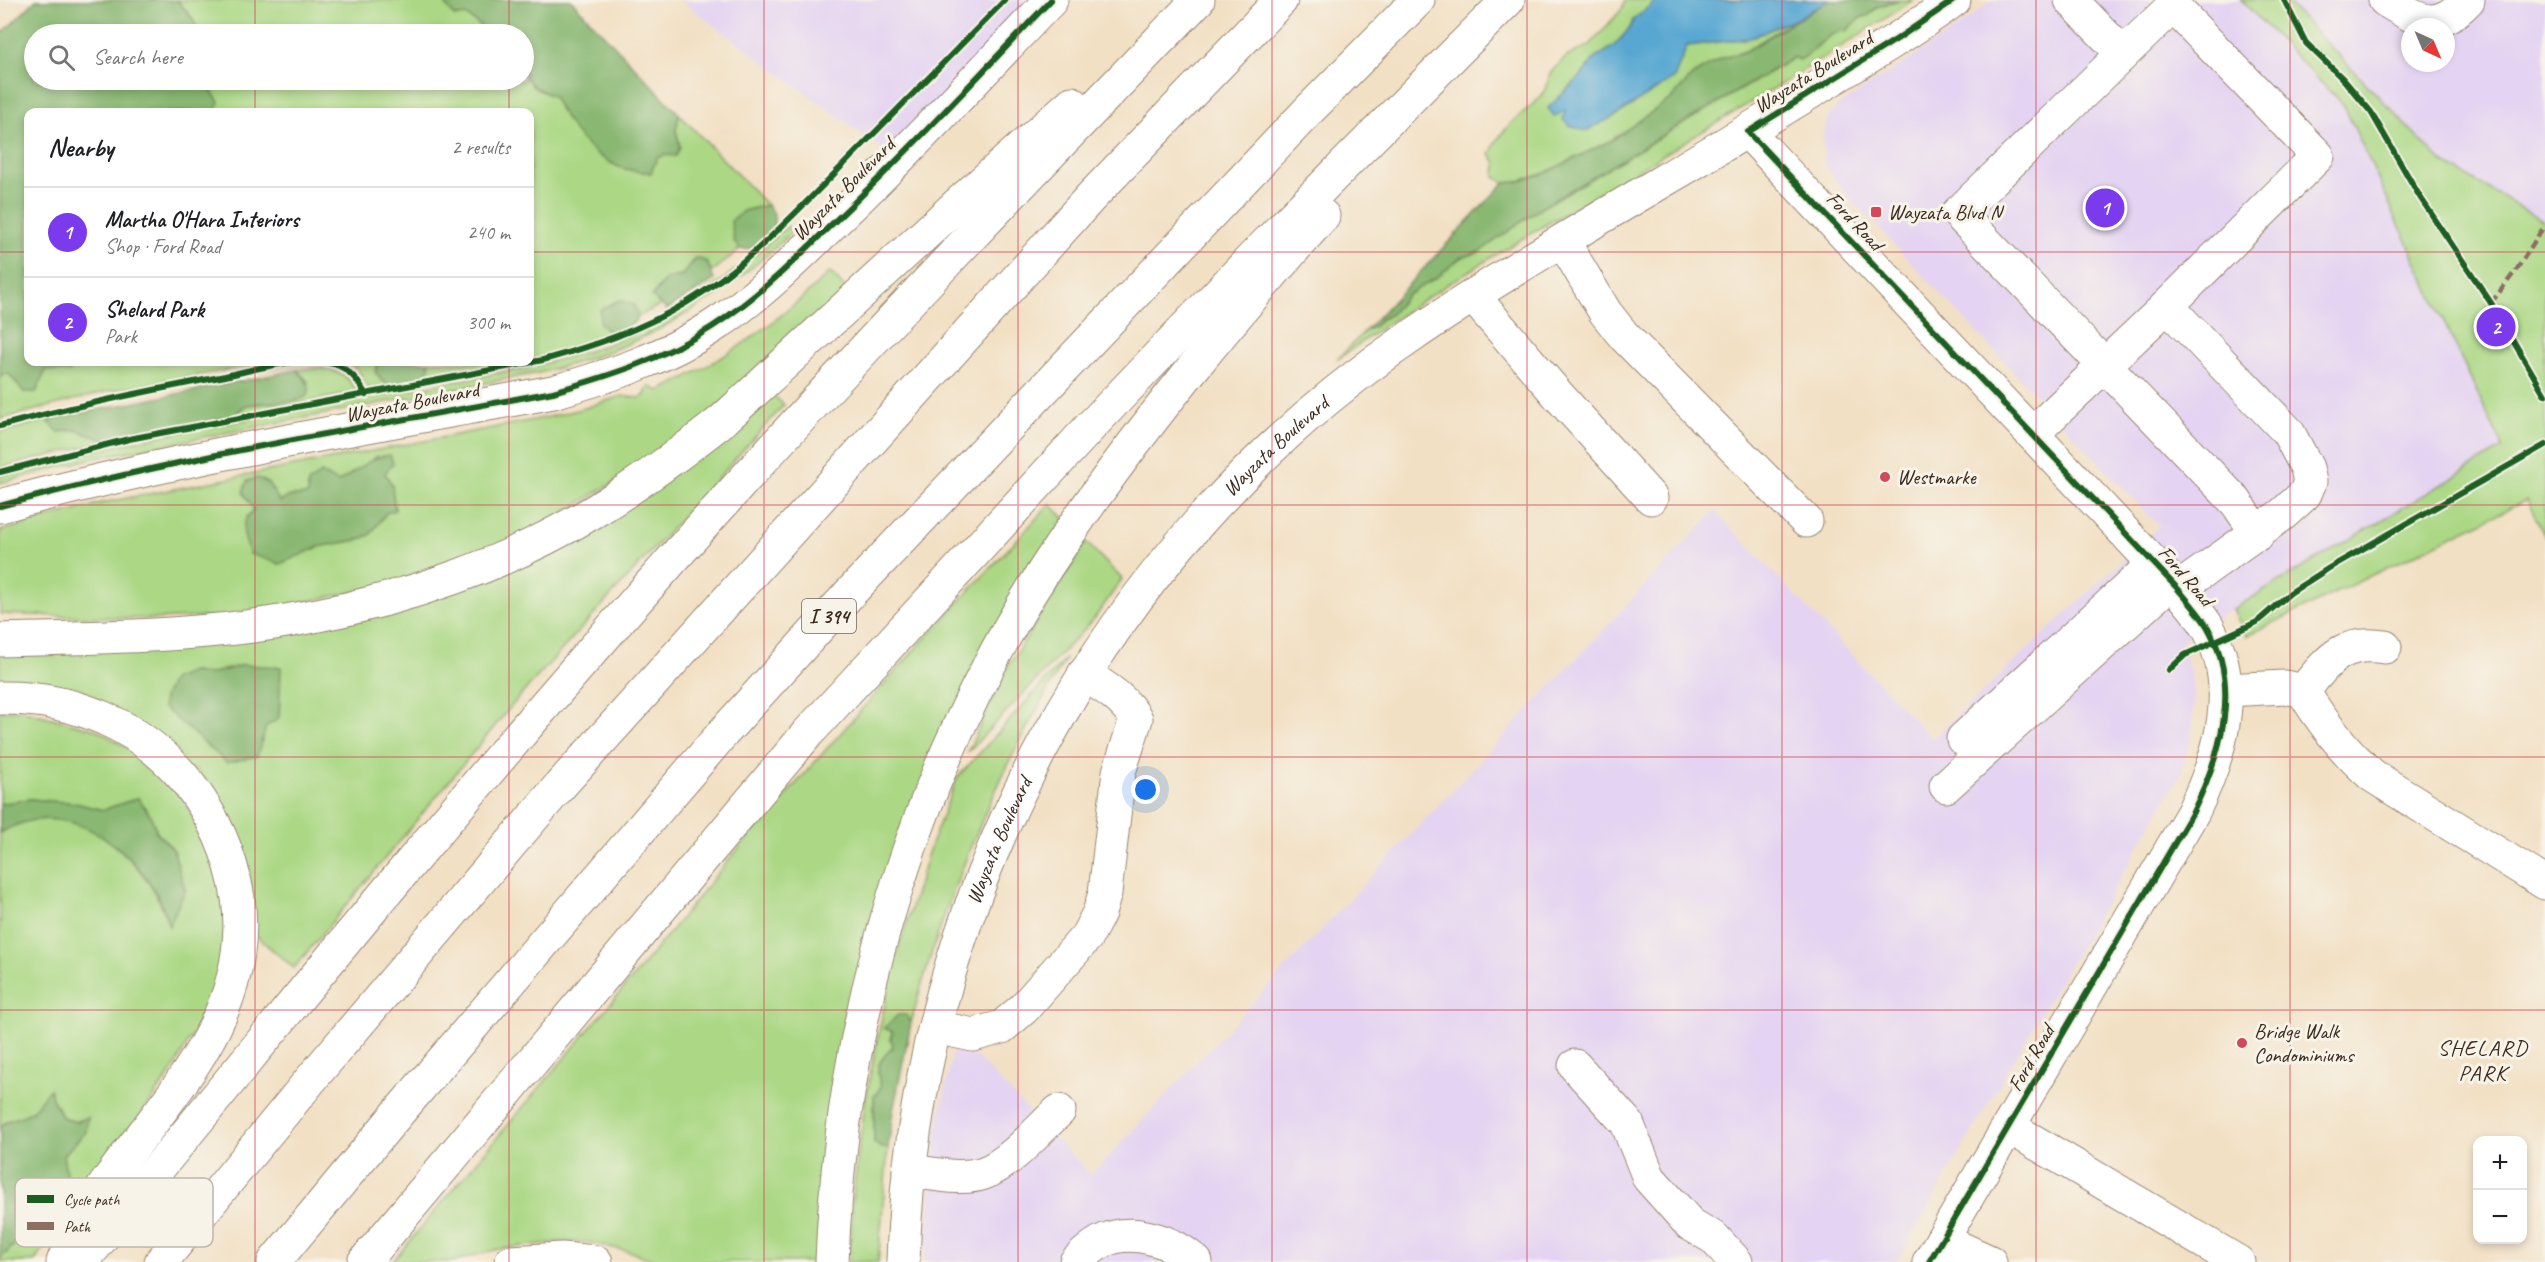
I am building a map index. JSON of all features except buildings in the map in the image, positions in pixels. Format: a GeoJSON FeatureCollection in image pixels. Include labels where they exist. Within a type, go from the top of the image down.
{"type":"FeatureCollection","features":[{"type":"Feature","properties":{"kind":"main road","name":"Wayzata Boulevard"},"geometry":{"type":"LineString","coordinates":[[0,506],[72,486],[147,470],[553,392],[598,379],[669,351],[710,328],[744,305],[774,280],[860,197],[1051,0]]}},
{"type":"Feature","properties":{"kind":"main road"},"geometry":{"type":"LineString","coordinates":[[0,640],[163,634],[265,624],[351,608],[449,579],[539,541],[592,513],[681,453],[723,420],[959,203],[1192,0]]}},
{"type":"Feature","properties":{"kind":"main road"},"geometry":{"type":"LineString","coordinates":[[151,1178],[434,835],[587,656],[734,491],[879,335],[1198,0]]}},
{"type":"Feature","properties":{"kind":"main road"},"geometry":{"type":"LineString","coordinates":[[213,1199],[558,788],[1090,198],[1281,0]]}},
{"type":"Feature","properties":{"kind":"main road","name":"I 394"},"geometry":{"type":"LineString","coordinates":[[274,1262],[405,1104],[723,733],[851,592],[1293,126],[1418,0]]}},
{"type":"Feature","properties":{"kind":"main road"},"geometry":{"type":"LineString","coordinates":[[364,1262],[807,734],[1092,425],[1256,254],[1508,0]]}},
{"type":"Feature","properties":{"kind":"main road"},"geometry":{"type":"LineString","coordinates":[[832,1262],[837,1181],[854,1054],[872,971],[891,905],[932,790],[962,721],[1031,592],[1067,537],[1204,354],[1358,177],[1525,0]]}},
{"type":"Feature","properties":{"kind":"main road","name":"Wayzata Boulevard"},"geometry":{"type":"LineString","coordinates":[[903,1262],[909,1172],[921,1084],[957,947],[994,846],[1036,759],[1084,674],[1159,569],[1250,467],[1348,381],[1473,296],[1748,132],[1897,39],[1954,0]]}},
{"type":"Feature","properties":{"kind":"main road"},"geometry":{"type":"LineString","coordinates":[[2071,0],[2123,54]]}},
{"type":"Feature","properties":{"kind":"main road"},"geometry":{"type":"LineString","coordinates":[[2385,0],[2412,17],[2432,22],[2448,17],[2469,0]]}},
{"type":"Feature","properties":{"kind":"main road"},"geometry":{"type":"LineString","coordinates":[[2032,434],[2105,365],[2167,306],[2318,156],[2173,6],[1958,213],[2105,365],[2236,502],[2258,534]]}},
{"type":"Feature","properties":{"kind":"main road","name":"Ford Road"},"geometry":{"type":"LineString","coordinates":[[1748,132],[2168,578],[2207,625],[2223,666],[2224,724],[2211,775],[2193,812],[1936,1251]]}},
{"type":"Feature","properties":{"kind":"main road"},"geometry":{"type":"LineString","coordinates":[[1563,241],[1605,312],[1624,336],[1806,521]]}},
{"type":"Feature","properties":{"kind":"main road"},"geometry":{"type":"LineString","coordinates":[[1473,296],[1651,498]]}},
{"type":"Feature","properties":{"kind":"main road"},"geometry":{"type":"LineString","coordinates":[[1938,777],[2168,578],[2258,534],[2305,494],[2310,482],[2307,468],[2288,432],[2167,306]]}},
{"type":"Feature","properties":{"kind":"main road"},"geometry":{"type":"LineString","coordinates":[[2303,691],[2324,665],[2347,648],[2364,644],[2385,647]]}},
{"type":"Feature","properties":{"kind":"main road"},"geometry":{"type":"LineString","coordinates":[[935,1027],[973,1035],[1002,1027],[1023,1009],[1087,936],[1099,913],[1105,893],[1119,772],[1136,719],[1130,708],[1118,696],[1084,674]]}},
{"type":"Feature","properties":{"kind":"main road"},"geometry":{"type":"LineString","coordinates":[[2225,690],[2284,687],[2303,691],[2324,726],[2350,756],[2373,776],[2545,883]]}},
{"type":"Feature","properties":{"kind":"main road"},"geometry":{"type":"LineString","coordinates":[[0,698],[34,699],[64,704],[98,714],[128,729],[173,765],[206,808],[227,850],[240,915],[239,953],[233,982],[221,1016],[205,1049],[112,1178]]}},
{"type":"Feature","properties":{"kind":"main road"},"geometry":{"type":"LineString","coordinates":[[1575,1066],[1627,1123],[1649,1178],[1690,1224],[1714,1238],[1736,1262]]}},
{"type":"Feature","properties":{"kind":"main road"},"geometry":{"type":"LineString","coordinates":[[909,1172],[967,1176],[983,1174],[1002,1163],[1059,1111]]}},
{"type":"Feature","properties":{"kind":"main road"},"geometry":{"type":"LineString","coordinates":[[2009,1127],[2238,1262]]}},
{"type":"Feature","properties":{"kind":"main road"},"geometry":{"type":"LineString","coordinates":[[1076,1262],[1102,1241],[1117,1237],[1149,1236],[1183,1250],[1196,1262]]}},
{"type":"Feature","properties":{"kind":"main road"},"geometry":{"type":"LineString","coordinates":[[63,1262],[70,1247]]}},
{"type":"Feature","properties":{"kind":"main road"},"geometry":{"type":"LineString","coordinates":[[82,1262],[94,1247]]}},
{"type":"Feature","properties":{"kind":"main road"},"geometry":{"type":"LineString","coordinates":[[161,1262],[173,1247]]}},
{"type":"Feature","properties":{"kind":"main road"},"geometry":{"type":"LineString","coordinates":[[1936,1251],[1990,1262]]}},
{"type":"Feature","properties":{"kind":"main road"},"geometry":{"type":"LineString","coordinates":[[511,1262],[562,1259],[596,1262]]}},
{"type":"Feature","properties":{"kind":"shaded area"},"geometry":{"type":"Polygon","coordinates":[[[680,0],[1051,0],[897,160],[680,0]]]}},
{"type":"Feature","properties":{"kind":"shaded area"},"geometry":{"type":"Polygon","coordinates":[[[1993,0],[2241,0],[2344,106],[2503,448],[2180,641],[2192,678],[2194,701],[2191,740],[2179,777],[1896,1262],[924,1262],[936,1133],[956,1036],[1091,1175],[1715,511],[1932,739],[2159,526],[1840,187],[1824,164],[1823,134],[1828,119],[1836,107],[1951,32],[1993,0]]]}},
{"type":"Feature","properties":{"kind":"shaded area"},"geometry":{"type":"Polygon","coordinates":[[[2285,0],[2545,0],[2545,222],[2441,161],[2285,0]]]}},
{"type":"Feature","properties":{"kind":"green space"},"geometry":{"type":"Polygon","coordinates":[[[36,0],[177,0],[195,24],[24,24],[24,90],[211,90],[219,102],[217,108],[24,108],[24,366],[76,366],[69,372],[46,370],[36,392],[24,392],[8,373],[0,376],[0,35],[36,0]]]}},
{"type":"Feature","properties":{"kind":"green space"},"geometry":{"type":"Polygon","coordinates":[[[177,0],[445,0],[447,7],[478,24],[195,24],[177,0]]]}},
{"type":"Feature","properties":{"kind":"green space"},"geometry":{"type":"Polygon","coordinates":[[[445,0],[571,0],[679,114],[676,130],[680,147],[676,156],[665,155],[657,158],[651,173],[623,168],[597,154],[572,128],[553,96],[534,86],[534,24],[478,24],[465,15],[455,17],[447,7],[445,0]]]}},
{"type":"Feature","properties":{"kind":"green space"},"geometry":{"type":"Polygon","coordinates":[[[1625,0],[1657,0],[1634,20],[1614,46],[1594,59],[1582,75],[1548,108],[1615,116],[1674,78],[1687,46],[1750,38],[1796,19],[1746,51],[1720,59],[1693,75],[1673,97],[1612,140],[1545,173],[1517,182],[1504,183],[1495,177],[1496,163],[1490,154],[1497,140],[1510,124],[1540,98],[1547,86],[1550,73],[1566,57],[1590,45],[1622,9],[1625,0]]]}},
{"type":"Feature","properties":{"kind":"green space"},"geometry":{"type":"Polygon","coordinates":[[[1830,0],[1898,0],[1877,7],[1846,31],[1832,34],[1799,60],[1794,57],[1541,208],[1479,252],[1460,258],[1436,278],[1407,295],[1391,314],[1366,330],[1504,183],[1517,182],[1545,173],[1612,140],[1673,97],[1693,75],[1720,59],[1746,51],[1830,0]]]}},
{"type":"Feature","properties":{"kind":"green space"},"geometry":{"type":"Polygon","coordinates":[[[1898,0],[1913,0],[1752,101],[1461,276],[1337,360],[1366,330],[1391,314],[1407,295],[1436,278],[1460,258],[1479,252],[1541,208],[1795,57],[1799,59],[1805,56],[1832,34],[1846,31],[1877,7],[1898,0]]]}},
{"type":"Feature","properties":{"kind":"green space"},"geometry":{"type":"Polygon","coordinates":[[[2241,0],[2285,0],[2441,161],[2545,222],[2545,537],[2527,500],[2246,636],[2233,609],[2503,448],[2344,106],[2241,0]]]}},
{"type":"Feature","properties":{"kind":"green space"},"geometry":{"type":"Polygon","coordinates":[[[534,88],[553,96],[561,112],[656,158],[680,147],[676,130],[679,114],[767,205],[743,211],[734,241],[740,249],[712,272],[707,262],[696,258],[681,276],[666,279],[652,296],[662,304],[638,317],[634,305],[606,331],[613,335],[584,346],[534,359],[534,108],[216,108],[218,102],[209,90],[534,88]]]}},
{"type":"Feature","properties":{"kind":"green space"},"geometry":{"type":"Polygon","coordinates":[[[767,205],[774,214],[774,230],[754,246],[740,249],[734,241],[731,221],[743,211],[767,205]]]}},
{"type":"Feature","properties":{"kind":"green space"},"geometry":{"type":"Polygon","coordinates":[[[787,226],[792,232],[764,258],[705,302],[643,337],[575,363],[538,373],[89,459],[0,483],[0,476],[106,448],[214,425],[507,372],[583,353],[631,335],[674,313],[714,287],[787,226]]]}},
{"type":"Feature","properties":{"kind":"green space"},"geometry":{"type":"Polygon","coordinates":[[[697,258],[707,262],[714,280],[667,310],[652,297],[666,279],[682,276],[697,258]]]}},
{"type":"Feature","properties":{"kind":"green space"},"geometry":{"type":"Polygon","coordinates":[[[830,272],[848,291],[666,452],[521,537],[389,585],[232,616],[153,619],[0,614],[0,531],[102,503],[549,417],[621,396],[640,398],[645,395],[648,386],[659,391],[728,353],[791,308],[830,272]],[[377,456],[329,487],[280,502],[268,483],[257,478],[247,481],[254,510],[246,517],[279,564],[318,547],[357,540],[370,535],[386,513],[392,486],[377,456]]]}},
{"type":"Feature","properties":{"kind":"green space"},"geometry":{"type":"Polygon","coordinates":[[[619,300],[634,305],[638,317],[630,327],[613,335],[600,324],[600,310],[619,300]]]}},
{"type":"Feature","properties":{"kind":"green space"},"geometry":{"type":"Polygon","coordinates":[[[76,366],[249,366],[105,392],[0,419],[0,376],[8,372],[24,392],[36,392],[46,370],[69,372],[76,366]]]}},
{"type":"Feature","properties":{"kind":"green space"},"geometry":{"type":"Polygon","coordinates":[[[353,366],[377,366],[375,371],[381,380],[391,386],[369,389],[357,368],[353,366]]]}},
{"type":"Feature","properties":{"kind":"green space"},"geometry":{"type":"Polygon","coordinates":[[[377,366],[429,366],[420,381],[391,386],[381,380],[375,371],[377,366]]]}},
{"type":"Feature","properties":{"kind":"green space"},"geometry":{"type":"Polygon","coordinates":[[[429,366],[497,366],[420,381],[429,366]]]}},
{"type":"Feature","properties":{"kind":"green space"},"geometry":{"type":"Polygon","coordinates":[[[319,368],[342,374],[357,392],[234,416],[246,405],[296,401],[307,395],[308,381],[297,370],[319,368]]]}},
{"type":"Feature","properties":{"kind":"green space"},"geometry":{"type":"Polygon","coordinates":[[[297,370],[307,384],[309,393],[303,398],[245,406],[234,416],[107,441],[76,430],[59,432],[47,420],[297,370]]]}},
{"type":"Feature","properties":{"kind":"green space"},"geometry":{"type":"Polygon","coordinates":[[[773,395],[784,405],[519,697],[294,968],[254,934],[198,771],[0,683],[0,654],[402,609],[773,395]],[[243,665],[210,674],[192,672],[163,707],[174,716],[243,665]]]}},
{"type":"Feature","properties":{"kind":"green space"},"geometry":{"type":"Polygon","coordinates":[[[47,420],[59,432],[76,430],[107,441],[0,468],[0,432],[47,420]]]}},
{"type":"Feature","properties":{"kind":"green space"},"geometry":{"type":"Polygon","coordinates":[[[390,455],[393,463],[385,473],[392,485],[395,510],[386,513],[370,535],[357,540],[318,547],[280,564],[250,554],[243,530],[245,520],[254,510],[243,492],[247,481],[258,478],[268,483],[280,502],[290,496],[308,495],[308,483],[321,473],[338,482],[376,458],[390,455]]]}},
{"type":"Feature","properties":{"kind":"green space"},"geometry":{"type":"Polygon","coordinates":[[[1050,504],[1065,519],[934,751],[819,1262],[660,1262],[631,1252],[588,1242],[559,1242],[498,1249],[451,1262],[392,1262],[639,970],[731,857],[917,647],[1050,504]]]}},
{"type":"Feature","properties":{"kind":"green space"},"geometry":{"type":"Polygon","coordinates":[[[1086,542],[1122,579],[1094,619],[967,753],[1008,667],[1086,542]]]}},
{"type":"Feature","properties":{"kind":"green space"},"geometry":{"type":"Polygon","coordinates":[[[1066,658],[1018,745],[976,835],[940,927],[911,1023],[906,1016],[884,1028],[893,1032],[891,1038],[893,1047],[879,1065],[878,1074],[881,1087],[874,1097],[874,1143],[882,1148],[888,1147],[878,1262],[849,1262],[853,1194],[866,1096],[892,971],[929,850],[957,778],[1066,658]]]}},
{"type":"Feature","properties":{"kind":"green space"},"geometry":{"type":"Polygon","coordinates":[[[243,665],[281,667],[279,718],[266,727],[257,756],[227,763],[163,707],[164,697],[172,680],[192,672],[210,674],[243,665]]]}},
{"type":"Feature","properties":{"kind":"green space"},"geometry":{"type":"Polygon","coordinates":[[[21,710],[97,730],[140,755],[182,796],[218,867],[226,929],[216,991],[171,1073],[95,1178],[54,1178],[63,1155],[86,1132],[87,1118],[76,1122],[63,1118],[52,1099],[50,1090],[33,1110],[6,1122],[0,1128],[0,833],[27,821],[54,819],[80,824],[104,837],[125,854],[144,876],[169,925],[185,890],[173,849],[157,833],[151,816],[138,798],[103,810],[75,803],[30,799],[0,804],[0,711],[21,710]]]}},
{"type":"Feature","properties":{"kind":"green space"},"geometry":{"type":"Polygon","coordinates":[[[138,798],[151,816],[157,833],[173,849],[185,890],[169,926],[163,906],[147,879],[113,844],[92,831],[70,822],[47,819],[23,822],[0,833],[0,804],[30,799],[75,803],[103,810],[138,798]]]}},
{"type":"Feature","properties":{"kind":"green space"},"geometry":{"type":"Polygon","coordinates":[[[898,1015],[906,1015],[911,1023],[888,1147],[882,1148],[874,1143],[874,1097],[881,1087],[878,1074],[879,1065],[893,1047],[891,1038],[893,1032],[884,1028],[898,1015]]]}},
{"type":"Feature","properties":{"kind":"green space"},"geometry":{"type":"Polygon","coordinates":[[[50,1089],[52,1099],[63,1118],[76,1122],[88,1117],[86,1132],[63,1155],[67,1178],[15,1178],[15,1244],[0,1259],[0,1128],[6,1122],[31,1112],[50,1089]]]}},
{"type":"Feature","properties":{"kind":"green space"},"geometry":{"type":"Polygon","coordinates":[[[15,1244],[15,1247],[45,1247],[34,1262],[1,1262],[0,1259],[15,1244]]]}},
{"type":"Feature","properties":{"kind":"water"},"geometry":{"type":"Polygon","coordinates":[[[1657,0],[1830,0],[1796,19],[1750,38],[1687,46],[1674,78],[1615,116],[1586,131],[1570,126],[1563,120],[1565,110],[1555,117],[1548,108],[1582,75],[1594,59],[1614,46],[1630,28],[1633,20],[1657,0]]]}},
{"type":"Feature","properties":{"kind":"marked path"},"geometry":{"type":"LineString","coordinates":[[2491,303],[2517,269],[2543,228]]}},
{"type":"Feature","properties":{"kind":"cycle path"},"geometry":{"type":"LineString","coordinates":[[534,362],[598,343],[652,321],[686,303],[729,273],[769,239],[1005,0]]}},
{"type":"Feature","properties":{"kind":"cycle path"},"geometry":{"type":"LineString","coordinates":[[0,506],[206,457],[553,392],[615,373],[674,348],[729,316],[789,265],[888,169],[1051,0]]}},
{"type":"Feature","properties":{"kind":"cycle path"},"geometry":{"type":"LineString","coordinates":[[1929,1262],[2193,812],[2212,767],[2219,743],[2224,720],[2225,696],[2224,672],[2218,649],[2204,621],[2178,589],[1748,132],[1897,39],[1954,0]]}},
{"type":"Feature","properties":{"kind":"cycle path"},"geometry":{"type":"LineString","coordinates":[[2284,0],[2306,43],[2343,79],[2371,112],[2420,197],[2491,303],[2545,395]]}},
{"type":"Feature","properties":{"kind":"cycle path"},"geometry":{"type":"LineString","coordinates":[[0,426],[110,399],[268,366]]}},
{"type":"Feature","properties":{"kind":"cycle path"},"geometry":{"type":"LineString","coordinates":[[340,366],[353,376],[366,395]]}},
{"type":"Feature","properties":{"kind":"cycle path"},"geometry":{"type":"LineString","coordinates":[[0,472],[129,439],[512,366]]}},
{"type":"Feature","properties":{"kind":"cycle path"},"geometry":{"type":"LineString","coordinates":[[2169,670],[2185,655],[2257,622],[2290,593],[2329,568],[2545,445]]}},
{"type":"Feature","properties":{"kind":"place","name":"Martha O'Hara Interiors"},"geometry":{"type":"Point","coordinates":[2105,208]}},
{"type":"Feature","properties":{"kind":"place","name":"Wayzata Blvd N"},"geometry":{"type":"Point","coordinates":[1876,212]}},
{"type":"Feature","properties":{"kind":"place","name":"Shelard Park"},"geometry":{"type":"Point","coordinates":[2496,327]}},
{"type":"Feature","properties":{"kind":"place","name":"Westmarke"},"geometry":{"type":"Point","coordinates":[1885,477]}},
{"type":"Feature","properties":{"kind":"place","name":"Bridge Walk Condominiums"},"geometry":{"type":"Point","coordinates":[2242,1043]}},
{"type":"Feature","properties":{"kind":"district","name":"SHELARD PARK"},"geometry":{"type":"Point","coordinates":[2483,1060]}}]}
